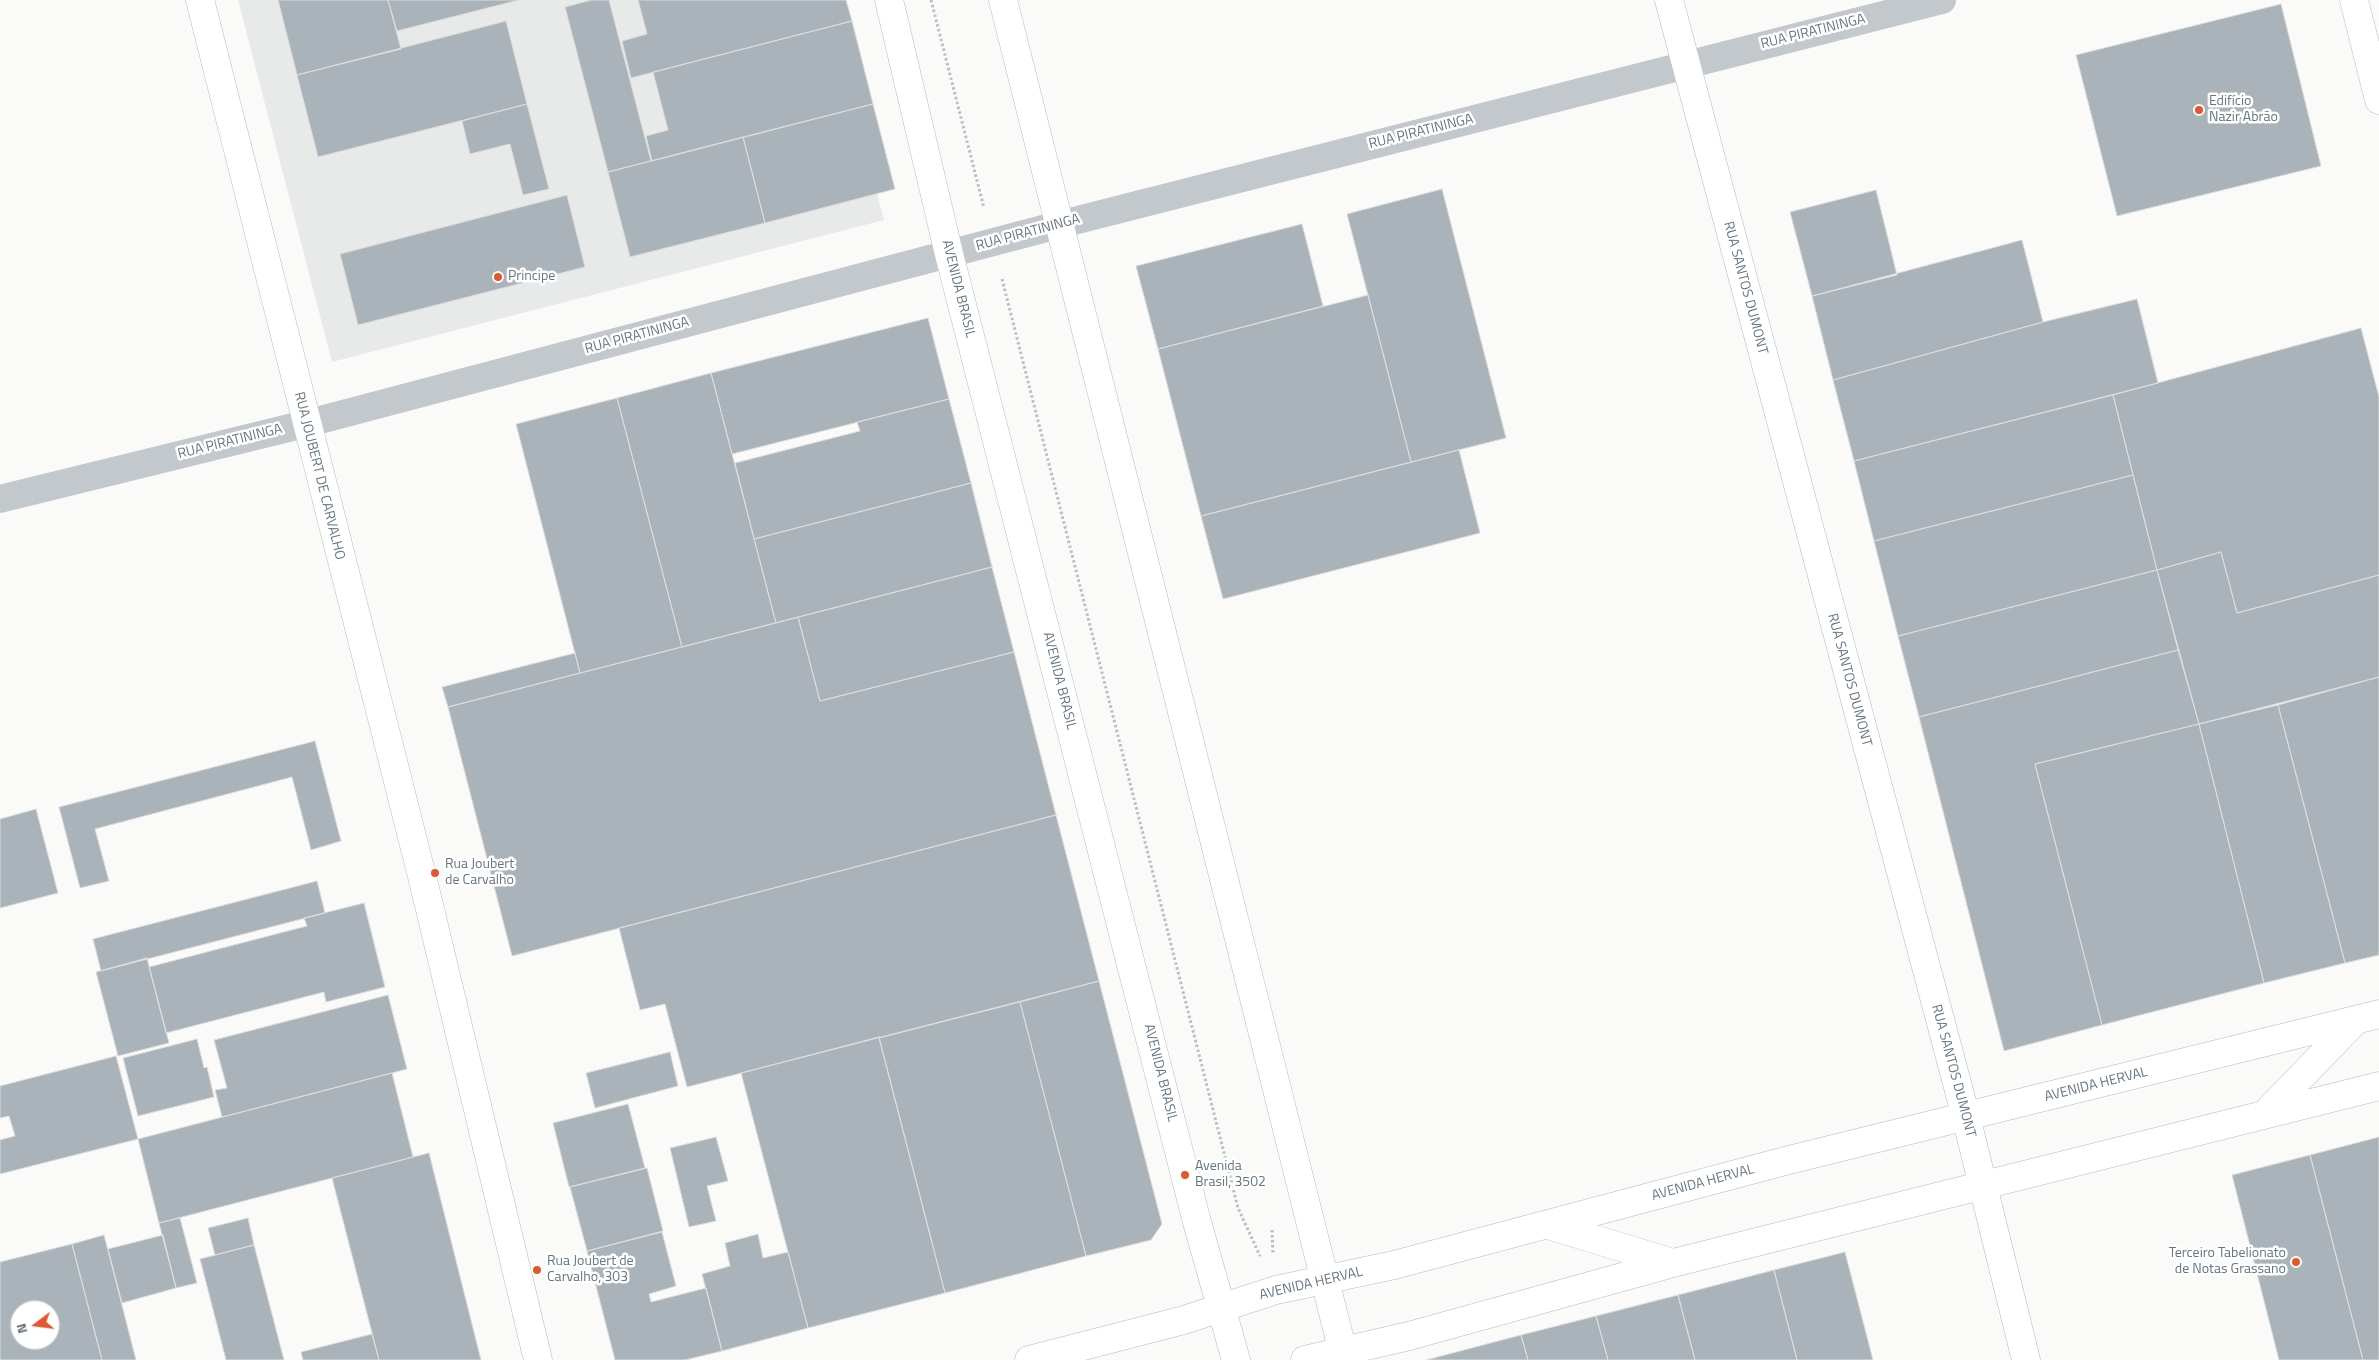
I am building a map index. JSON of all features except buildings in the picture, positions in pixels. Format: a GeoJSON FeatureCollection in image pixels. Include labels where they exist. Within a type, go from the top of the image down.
{"type":"FeatureCollection","features":[{"type":"Feature","properties":{"kind":"main road","name":"RUA JOUBERT DE CARVALHO"},"geometry":{"type":"LineString","coordinates":[[200,0],[305,424],[422,876],[538,1360]]}},
{"type":"Feature","properties":{"kind":"main road","name":"AVENIDA BRASIL"},"geometry":{"type":"LineString","coordinates":[[889,0],[949,254],[1197,1222],[1236,1360]]}},
{"type":"Feature","properties":{"kind":"main road"},"geometry":{"type":"LineString","coordinates":[[1004,0],[1058,225],[1344,1355]]}},
{"type":"Feature","properties":{"kind":"main road","name":"RUA SANTOS DUMONT"},"geometry":{"type":"LineString","coordinates":[[1669,0],[1966,1118],[2026,1360]]}},
{"type":"Feature","properties":{"kind":"main road"},"geometry":{"type":"LineString","coordinates":[[2354,0],[2379,100]]}},
{"type":"Feature","properties":{"kind":"main road"},"geometry":{"type":"LineString","coordinates":[[2265,1114],[2368,1017]]}},
{"type":"Feature","properties":{"kind":"main road","name":"AVENIDA HERVAL"},"geometry":{"type":"LineString","coordinates":[[1029,1360],[1184,1320],[1222,1306],[1276,1290],[1394,1265],[1785,1161],[1966,1118],[2368,1017]]}},
{"type":"Feature","properties":{"kind":"main road"},"geometry":{"type":"LineString","coordinates":[[1305,1360],[1344,1355],[1672,1263],[1982,1187],[2379,1086]]}},
{"type":"Feature","properties":{"kind":"main road"},"geometry":{"type":"LineString","coordinates":[[1548,1225],[1672,1263]]}},
{"type":"Feature","properties":{"kind":"street","name":"RUA PIRATININGA"},"geometry":{"type":"LineString","coordinates":[[0,499],[305,424],[1058,225],[1942,0]]}},
{"type":"Feature","properties":{"kind":"path"},"geometry":{"type":"LineString","coordinates":[[931,0],[1238,1208],[1276,1290]]}},
{"type":"Feature","properties":{"kind":"shaded area"},"geometry":{"type":"Polygon","coordinates":[[[238,0],[827,0],[884,220],[332,362],[238,0]]]}},
{"type":"Feature","properties":{"kind":"place","name":"Edifício Nazir Abrão"},"geometry":{"type":"Point","coordinates":[2199,110]}},
{"type":"Feature","properties":{"kind":"place","name":"Principe"},"geometry":{"type":"Point","coordinates":[498,277]}},
{"type":"Feature","properties":{"kind":"place","name":"Rua Joubert de Carvalho"},"geometry":{"type":"Point","coordinates":[435,873]}},
{"type":"Feature","properties":{"kind":"place","name":"Avenida Brasil, 3502"},"geometry":{"type":"Point","coordinates":[1185,1175]}},
{"type":"Feature","properties":{"kind":"place","name":"Terceiro Tabelionato de Notas Grassano"},"geometry":{"type":"Point","coordinates":[2296,1262]}},
{"type":"Feature","properties":{"kind":"place","name":"Rua Joubert de Carvalho, 303"},"geometry":{"type":"Point","coordinates":[537,1270]}}]}
